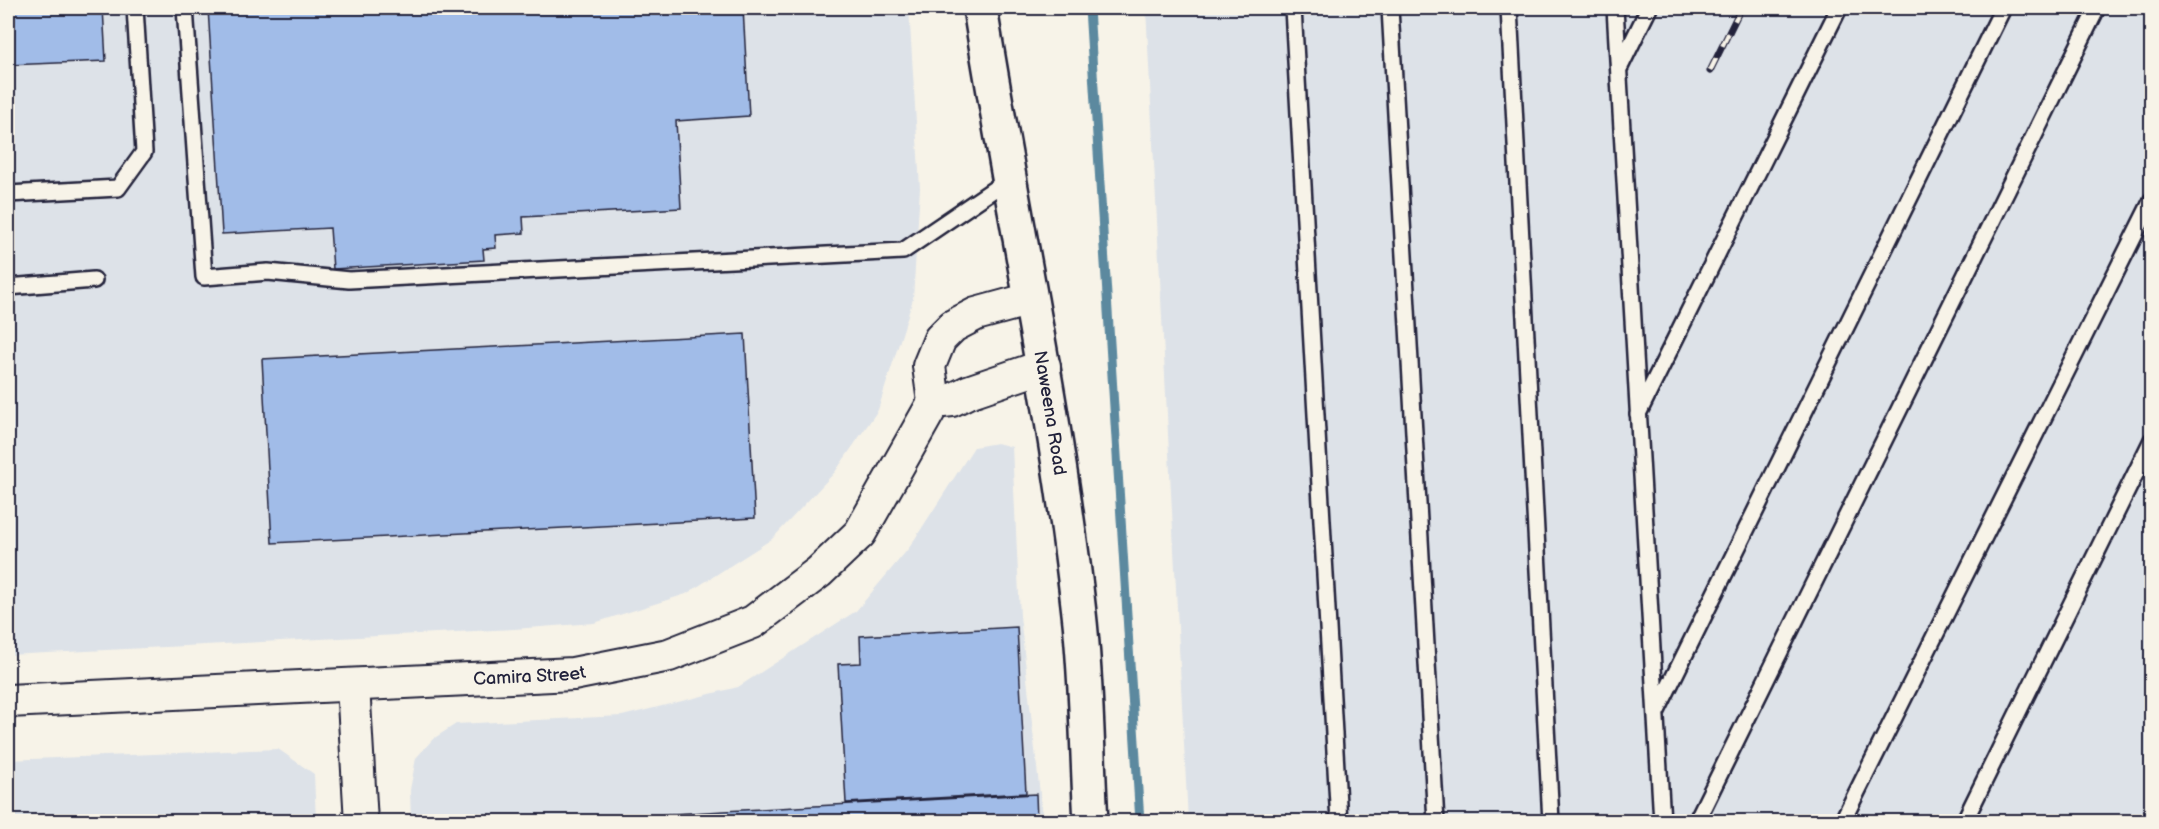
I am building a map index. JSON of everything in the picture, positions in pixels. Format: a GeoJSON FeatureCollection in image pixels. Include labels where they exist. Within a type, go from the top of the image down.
{"type":"FeatureCollection","features":[{"type":"Feature","properties":{"kind":"street","name":"Naweena Road"},"geometry":{"type":"LineString","coordinates":[[980,8],[1044,366],[1079,615],[1091,822]]}},
{"type":"Feature","properties":{"kind":"street"},"geometry":{"type":"LineString","coordinates":[[1031,298],[976,314],[953,326],[940,339],[929,366],[934,402],[952,400],[968,392],[1044,366]]}},
{"type":"Feature","properties":{"kind":"street","name":"Camira Street"},"geometry":{"type":"LineString","coordinates":[[8,701],[573,674],[669,655],[753,622],[819,572],[860,533],[934,402]]}},
{"type":"Feature","properties":{"kind":"street"},"geometry":{"type":"LineString","coordinates":[[353,685],[361,822]]}},
{"type":"Feature","properties":{"kind":"lane"},"geometry":{"type":"LineString","coordinates":[[8,194],[118,188],[144,152],[135,8]]}},
{"type":"Feature","properties":{"kind":"lane"},"geometry":{"type":"LineString","coordinates":[[185,8],[204,277],[268,272],[349,280],[903,251],[1009,179]]}},
{"type":"Feature","properties":{"kind":"lane"},"geometry":{"type":"LineString","coordinates":[[1293,8],[1339,822]]}},
{"type":"Feature","properties":{"kind":"lane"},"geometry":{"type":"LineString","coordinates":[[1390,8],[1436,822]]}},
{"type":"Feature","properties":{"kind":"lane"},"geometry":{"type":"LineString","coordinates":[[1509,8],[1551,822]]}},
{"type":"Feature","properties":{"kind":"lane"},"geometry":{"type":"LineString","coordinates":[[1615,8],[1662,822]]}},
{"type":"Feature","properties":{"kind":"lane"},"geometry":{"type":"LineString","coordinates":[[1618,69],[1649,8]]}},
{"type":"Feature","properties":{"kind":"lane"},"geometry":{"type":"LineString","coordinates":[[1638,414],[1839,8]]}},
{"type":"Feature","properties":{"kind":"lane"},"geometry":{"type":"LineString","coordinates":[[1655,713],[2003,8]]}},
{"type":"Feature","properties":{"kind":"lane"},"geometry":{"type":"LineString","coordinates":[[1696,822],[2097,8]]}},
{"type":"Feature","properties":{"kind":"lane"},"geometry":{"type":"LineString","coordinates":[[1842,822],[2151,200]]}},
{"type":"Feature","properties":{"kind":"lane"},"geometry":{"type":"LineString","coordinates":[[8,287],[94,280]]}},
{"type":"Feature","properties":{"kind":"lane"},"geometry":{"type":"LineString","coordinates":[[1964,822],[2151,440]]}},
{"type":"Feature","properties":{"kind":"shaded area"},"geometry":{"type":"Polygon","coordinates":[[[8,8],[909,8],[920,188],[913,299],[878,410],[835,472],[772,539],[686,594],[594,623],[8,655],[8,8]]]}},
{"type":"Feature","properties":{"kind":"shaded area"},"geometry":{"type":"Polygon","coordinates":[[[1146,8],[2151,8],[2151,821],[1188,821],[1146,8]]]}},
{"type":"Feature","properties":{"kind":"shaded area"},"geometry":{"type":"Polygon","coordinates":[[[997,443],[1012,447],[1020,616],[1043,821],[411,822],[410,790],[416,758],[433,739],[456,724],[622,716],[738,687],[856,611],[909,548],[974,447],[997,443]]]}},
{"type":"Feature","properties":{"kind":"shaded area"},"geometry":{"type":"Polygon","coordinates":[[[278,749],[314,774],[316,821],[8,821],[8,760],[278,749]]]}},
{"type":"Feature","properties":{"kind":"building"},"geometry":{"type":"Polygon","coordinates":[[[8,8],[103,8],[106,61],[8,65],[8,8]]]}},
{"type":"Feature","properties":{"kind":"building"},"geometry":{"type":"Polygon","coordinates":[[[208,8],[743,8],[749,116],[676,121],[681,208],[523,217],[524,233],[495,235],[496,248],[483,249],[484,260],[333,269],[330,228],[222,234],[208,8]]]}},
{"type":"Feature","properties":{"kind":"building"},"geometry":{"type":"Polygon","coordinates":[[[745,334],[755,518],[272,543],[262,359],[745,334]]]}},
{"type":"Feature","properties":{"kind":"building"},"geometry":{"type":"Polygon","coordinates":[[[1017,627],[1026,793],[846,803],[838,664],[861,663],[860,636],[1017,627]]]}},
{"type":"Feature","properties":{"kind":"building"},"geometry":{"type":"Polygon","coordinates":[[[1036,794],[1037,822],[538,822],[724,811],[1036,794]]]}},
{"type":"Feature","properties":{"kind":"waterway"},"geometry":{"type":"LineString","coordinates":[[1089,8],[1140,822]]}},
{"type":"Feature","properties":{"kind":"railway"},"geometry":{"type":"LineString","coordinates":[[1710,71],[1741,8]]}}]}
